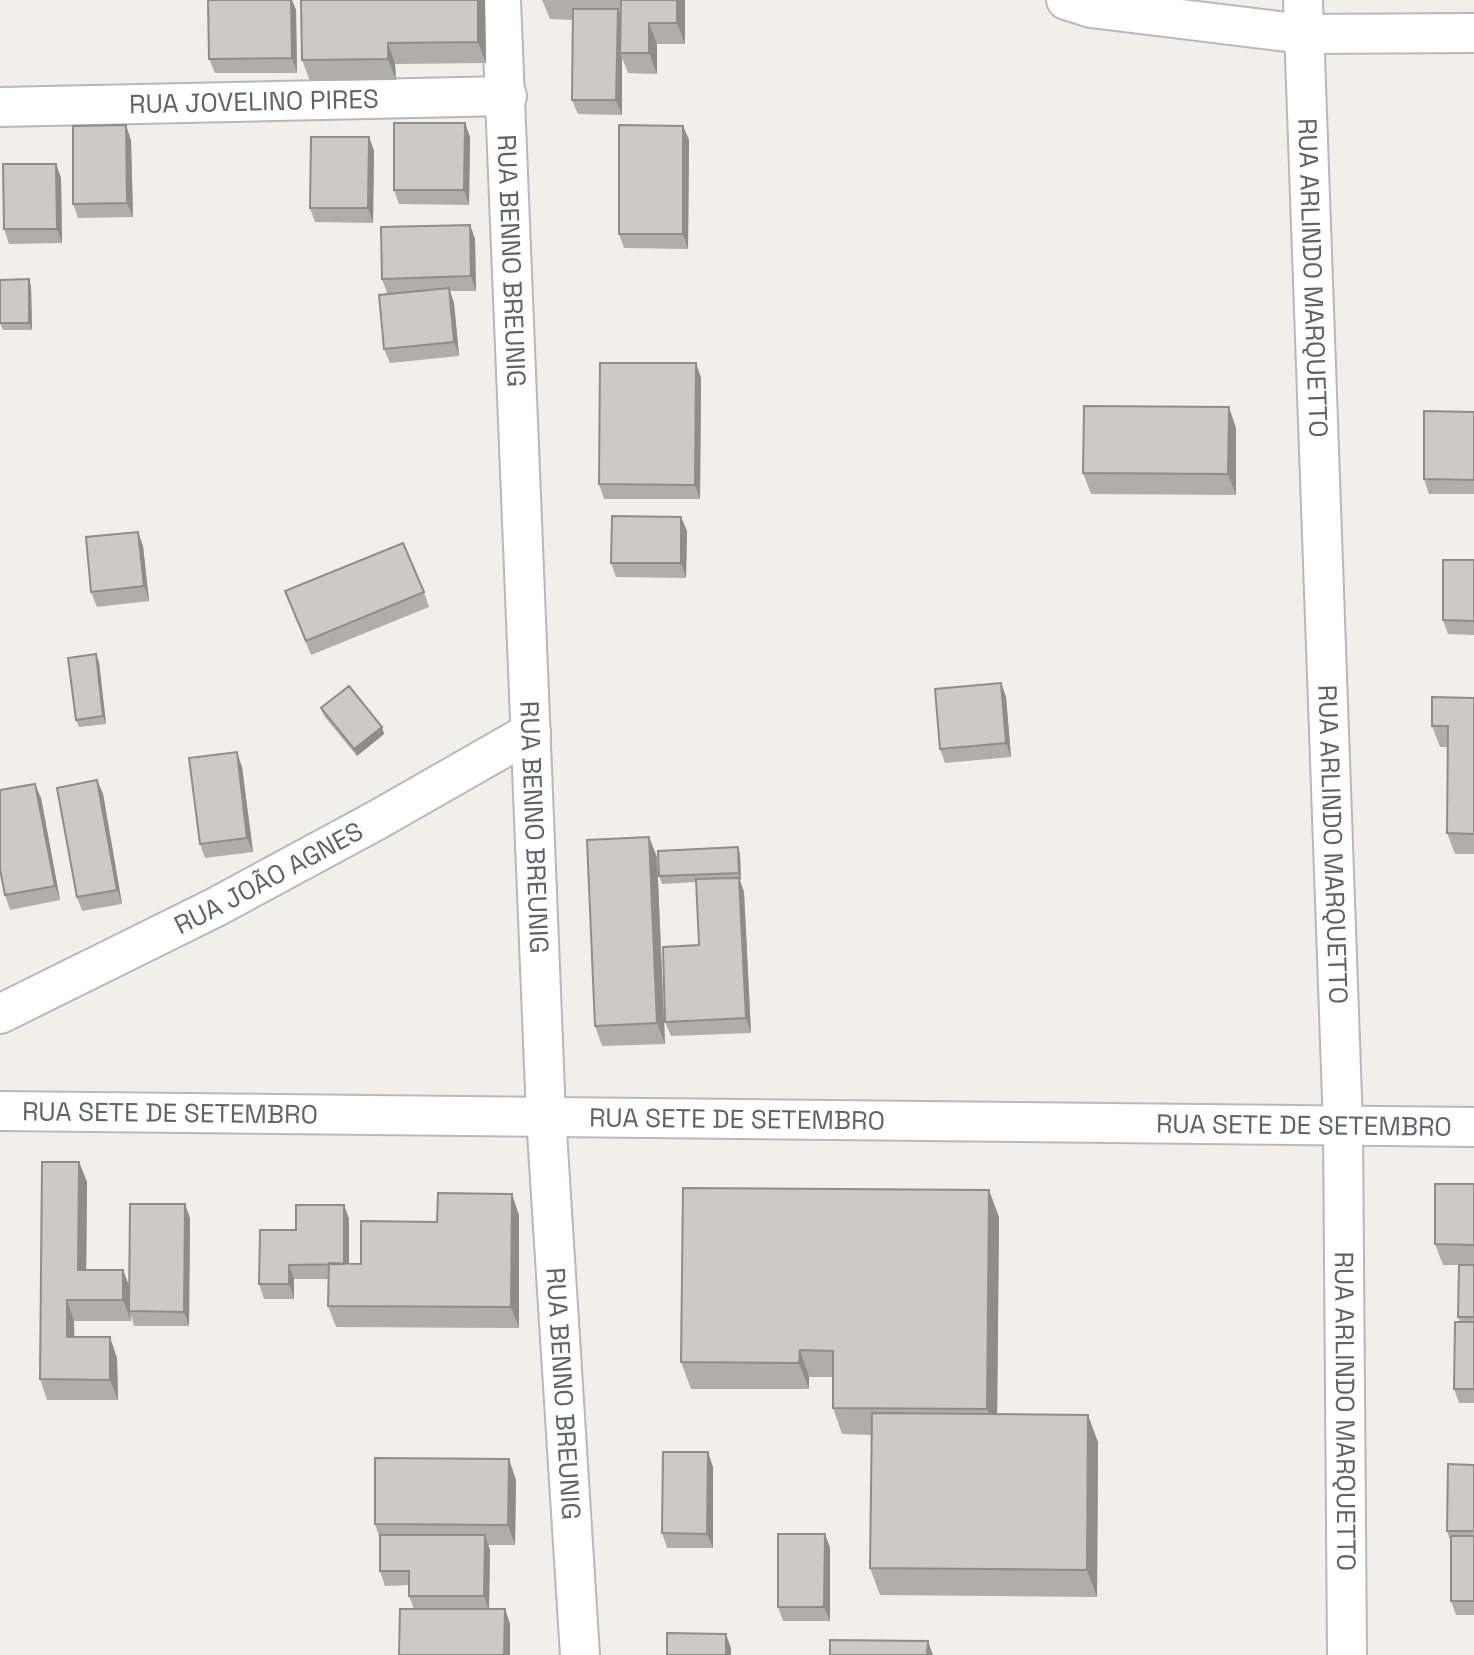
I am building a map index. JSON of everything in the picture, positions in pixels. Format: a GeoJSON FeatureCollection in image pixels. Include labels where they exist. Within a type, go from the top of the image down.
{"type":"FeatureCollection","features":[{"type":"Feature","properties":{"kind":"street","name":"RUA BENNO BREUNIG"},"geometry":{"type":"LineString","coordinates":[[501,0],[507,96],[546,1116],[580,1655]]}},
{"type":"Feature","properties":{"kind":"street"},"geometry":{"type":"LineString","coordinates":[[1066,0],[1091,8],[1303,17],[1474,33]]}},
{"type":"Feature","properties":{"kind":"street","name":"RUA ARLINDO MARQUETTO"},"geometry":{"type":"LineString","coordinates":[[1303,17],[1343,1126],[1347,1655]]}},
{"type":"Feature","properties":{"kind":"street","name":"RUA JOVELINO PIRES"},"geometry":{"type":"LineString","coordinates":[[0,107],[507,96]]}},
{"type":"Feature","properties":{"kind":"street","name":"RUA JOÃO AGNES"},"geometry":{"type":"LineString","coordinates":[[0,1014],[216,907],[377,820],[531,732]]}},
{"type":"Feature","properties":{"kind":"street","name":"RUA SETE DE SETEMBRO"},"geometry":{"type":"LineString","coordinates":[[0,1111],[1474,1127]]}},
{"type":"Feature","properties":{"kind":"building"},"geometry":{"type":"Polygon","coordinates":[[[208,0],[291,0],[292,58],[209,59],[208,0]]]}},
{"type":"Feature","properties":{"kind":"building"},"geometry":{"type":"Polygon","coordinates":[[[301,0],[478,0],[478,42],[388,43],[388,59],[302,60],[301,0]]]}},
{"type":"Feature","properties":{"kind":"building"},"geometry":{"type":"Polygon","coordinates":[[[621,0],[677,0],[677,23],[649,23],[649,53],[620,53],[621,0]]]}},
{"type":"Feature","properties":{"kind":"building"},"geometry":{"type":"Polygon","coordinates":[[[573,9],[618,9],[616,100],[572,100],[573,9]]]}},
{"type":"Feature","properties":{"kind":"building"},"geometry":{"type":"Polygon","coordinates":[[[394,123],[465,123],[464,190],[394,190],[394,123]]]}},
{"type":"Feature","properties":{"kind":"building"},"geometry":{"type":"Polygon","coordinates":[[[126,125],[127,203],[73,204],[73,126],[126,125]]]}},
{"type":"Feature","properties":{"kind":"building"},"geometry":{"type":"Polygon","coordinates":[[[619,125],[683,126],[683,234],[619,234],[619,125]]]}},
{"type":"Feature","properties":{"kind":"building"},"geometry":{"type":"Polygon","coordinates":[[[311,137],[369,137],[368,208],[310,208],[311,137]]]}},
{"type":"Feature","properties":{"kind":"building"},"geometry":{"type":"Polygon","coordinates":[[[3,164],[56,164],[57,229],[4,229],[3,164]]]}},
{"type":"Feature","properties":{"kind":"building"},"geometry":{"type":"Polygon","coordinates":[[[470,225],[471,276],[382,279],[381,227],[470,225]]]}},
{"type":"Feature","properties":{"kind":"building"},"geometry":{"type":"Polygon","coordinates":[[[29,279],[29,323],[0,323],[0,280],[29,279]]]}},
{"type":"Feature","properties":{"kind":"building"},"geometry":{"type":"Polygon","coordinates":[[[449,288],[454,342],[384,349],[379,295],[449,288]]]}},
{"type":"Feature","properties":{"kind":"building"},"geometry":{"type":"Polygon","coordinates":[[[600,363],[696,363],[695,485],[599,484],[600,363]]]}},
{"type":"Feature","properties":{"kind":"building"},"geometry":{"type":"Polygon","coordinates":[[[1084,406],[1229,407],[1228,474],[1083,473],[1084,406]]]}},
{"type":"Feature","properties":{"kind":"building"},"geometry":{"type":"Polygon","coordinates":[[[1424,411],[1474,412],[1474,480],[1424,479],[1424,411]]]}},
{"type":"Feature","properties":{"kind":"building"},"geometry":{"type":"Polygon","coordinates":[[[612,516],[681,517],[681,563],[611,563],[612,516]]]}},
{"type":"Feature","properties":{"kind":"building"},"geometry":{"type":"Polygon","coordinates":[[[138,532],[144,586],[91,592],[86,537],[138,532]]]}},
{"type":"Feature","properties":{"kind":"building"},"geometry":{"type":"Polygon","coordinates":[[[403,543],[424,592],[306,641],[285,591],[403,543]]]}},
{"type":"Feature","properties":{"kind":"building"},"geometry":{"type":"Polygon","coordinates":[[[1443,560],[1474,560],[1474,621],[1443,620],[1443,560]]]}},
{"type":"Feature","properties":{"kind":"building"},"geometry":{"type":"Polygon","coordinates":[[[96,654],[103,716],[76,720],[68,658],[96,654]]]}},
{"type":"Feature","properties":{"kind":"building"},"geometry":{"type":"Polygon","coordinates":[[[1001,683],[1006,743],[940,749],[935,689],[1001,683]]]}},
{"type":"Feature","properties":{"kind":"building"},"geometry":{"type":"Polygon","coordinates":[[[349,686],[382,727],[354,749],[321,708],[349,686]]]}},
{"type":"Feature","properties":{"kind":"building"},"geometry":{"type":"Polygon","coordinates":[[[1432,697],[1474,698],[1474,834],[1447,833],[1448,726],[1432,726],[1432,697]]]}},
{"type":"Feature","properties":{"kind":"building"},"geometry":{"type":"Polygon","coordinates":[[[237,752],[247,838],[200,844],[189,758],[237,752]]]}},
{"type":"Feature","properties":{"kind":"building"},"geometry":{"type":"Polygon","coordinates":[[[97,780],[117,890],[77,897],[57,788],[97,780]]]}},
{"type":"Feature","properties":{"kind":"building"},"geometry":{"type":"Polygon","coordinates":[[[35,784],[55,886],[5,895],[0,869],[0,790],[35,784]]]}},
{"type":"Feature","properties":{"kind":"building"},"geometry":{"type":"Polygon","coordinates":[[[649,837],[657,1023],[595,1026],[587,840],[649,837]]]}},
{"type":"Feature","properties":{"kind":"building"},"geometry":{"type":"Polygon","coordinates":[[[738,847],[739,873],[659,876],[658,851],[738,847]]]}},
{"type":"Feature","properties":{"kind":"building"},"geometry":{"type":"Polygon","coordinates":[[[739,878],[746,1018],[665,1022],[663,947],[699,945],[696,879],[739,878]]]}},
{"type":"Feature","properties":{"kind":"building"},"geometry":{"type":"Polygon","coordinates":[[[42,1162],[79,1162],[78,1270],[123,1270],[123,1300],[67,1300],[67,1337],[110,1337],[110,1380],[40,1379],[42,1162]]]}},
{"type":"Feature","properties":{"kind":"building"},"geometry":{"type":"Polygon","coordinates":[[[1435,1184],[1474,1184],[1474,1245],[1435,1244],[1435,1184]]]}},
{"type":"Feature","properties":{"kind":"building"},"geometry":{"type":"Polygon","coordinates":[[[683,1188],[989,1190],[987,1409],[833,1408],[833,1351],[800,1350],[799,1363],[681,1362],[683,1188]]]}},
{"type":"Feature","properties":{"kind":"building"},"geometry":{"type":"Polygon","coordinates":[[[438,1193],[512,1194],[511,1307],[328,1306],[329,1263],[361,1264],[361,1221],[437,1222],[438,1193]]]}},
{"type":"Feature","properties":{"kind":"building"},"geometry":{"type":"Polygon","coordinates":[[[130,1204],[185,1204],[184,1312],[129,1311],[130,1204]]]}},
{"type":"Feature","properties":{"kind":"building"},"geometry":{"type":"Polygon","coordinates":[[[296,1205],[344,1205],[344,1264],[289,1265],[289,1284],[259,1284],[260,1230],[296,1230],[296,1205]]]}},
{"type":"Feature","properties":{"kind":"building"},"geometry":{"type":"Polygon","coordinates":[[[1459,1265],[1474,1265],[1474,1317],[1458,1317],[1459,1265]]]}},
{"type":"Feature","properties":{"kind":"building"},"geometry":{"type":"Polygon","coordinates":[[[1455,1322],[1474,1322],[1474,1389],[1454,1389],[1455,1322]]]}},
{"type":"Feature","properties":{"kind":"building"},"geometry":{"type":"Polygon","coordinates":[[[872,1413],[1088,1415],[1087,1570],[870,1568],[872,1413]]]}},
{"type":"Feature","properties":{"kind":"building"},"geometry":{"type":"Polygon","coordinates":[[[663,1452],[708,1452],[707,1534],[662,1533],[663,1452]]]}},
{"type":"Feature","properties":{"kind":"building"},"geometry":{"type":"Polygon","coordinates":[[[375,1458],[509,1459],[508,1525],[375,1524],[375,1458]]]}},
{"type":"Feature","properties":{"kind":"building"},"geometry":{"type":"Polygon","coordinates":[[[1448,1464],[1474,1465],[1474,1531],[1447,1531],[1448,1464]]]}},
{"type":"Feature","properties":{"kind":"building"},"geometry":{"type":"Polygon","coordinates":[[[778,1534],[825,1534],[824,1607],[778,1607],[778,1534]]]}},
{"type":"Feature","properties":{"kind":"building"},"geometry":{"type":"Polygon","coordinates":[[[380,1535],[485,1535],[484,1596],[409,1596],[409,1571],[380,1571],[380,1535]]]}},
{"type":"Feature","properties":{"kind":"building"},"geometry":{"type":"Polygon","coordinates":[[[1451,1536],[1474,1536],[1474,1601],[1451,1601],[1451,1536]]]}},
{"type":"Feature","properties":{"kind":"building"},"geometry":{"type":"Polygon","coordinates":[[[400,1609],[505,1609],[504,1655],[399,1655],[400,1609]]]}},
{"type":"Feature","properties":{"kind":"building"},"geometry":{"type":"Polygon","coordinates":[[[667,1633],[726,1634],[726,1655],[667,1655],[667,1633]]]}},
{"type":"Feature","properties":{"kind":"building"},"geometry":{"type":"Polygon","coordinates":[[[830,1640],[928,1641],[927,1655],[830,1655],[830,1640]]]}}]}
